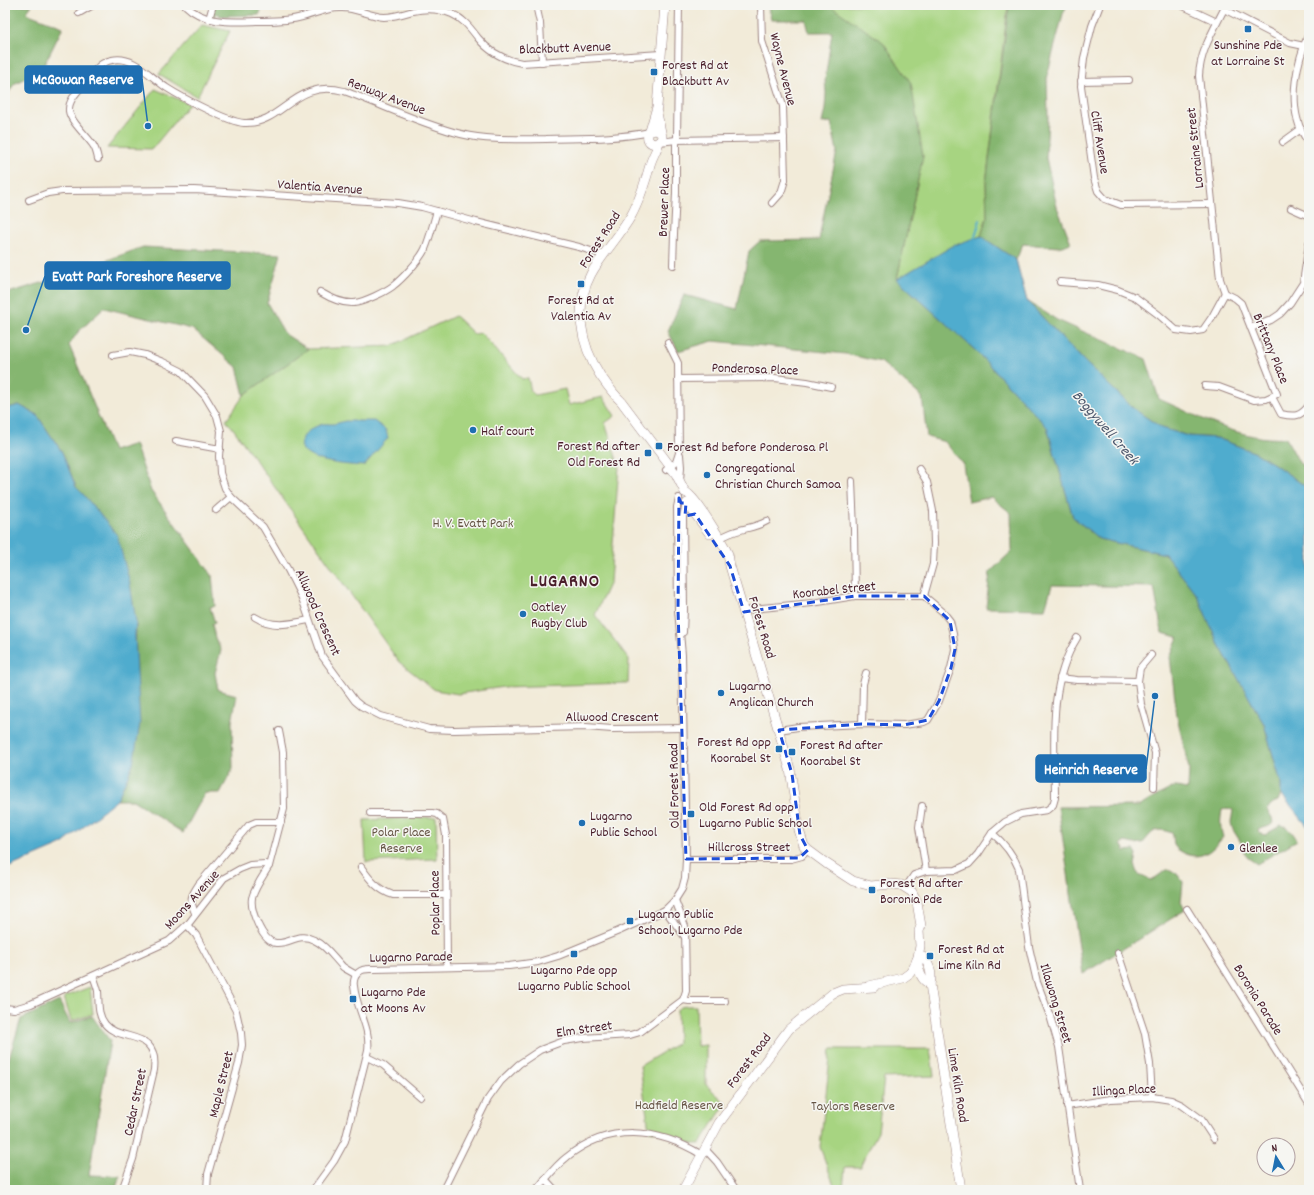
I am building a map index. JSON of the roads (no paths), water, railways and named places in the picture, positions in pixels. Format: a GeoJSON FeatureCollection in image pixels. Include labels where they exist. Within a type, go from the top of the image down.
{"type":"FeatureCollection","features":[{"type":"Feature","properties":{"kind":"street"},"geometry":{"type":"LineString","coordinates":[[79,13],[92,5]]}},
{"type":"Feature","properties":{"kind":"street","name":"Blackbutt Avenue"},"geometry":{"type":"LineString","coordinates":[[185,5],[193,12],[209,19],[226,22],[286,20],[306,17],[327,9],[338,8],[349,8],[378,16],[390,17],[419,10],[432,9],[452,14],[462,19],[489,50],[508,60],[522,62],[661,54]]}},
{"type":"Feature","properties":{"kind":"street"},"geometry":{"type":"LineString","coordinates":[[209,19],[213,5]]}},
{"type":"Feature","properties":{"kind":"street"},"geometry":{"type":"LineString","coordinates":[[536,5],[540,23],[542,62]]}},
{"type":"Feature","properties":{"kind":"street"},"geometry":{"type":"LineString","coordinates":[[666,5],[655,137],[676,140],[784,138]]}},
{"type":"Feature","properties":{"kind":"street"},"geometry":{"type":"LineString","coordinates":[[676,140],[680,5]]}},
{"type":"Feature","properties":{"kind":"street","name":"Wayne Avenue"},"geometry":{"type":"LineString","coordinates":[[761,5],[762,41],[783,106],[785,180],[781,193],[772,203]]}},
{"type":"Feature","properties":{"kind":"street","name":"Cliff Avenue"},"geometry":{"type":"LineString","coordinates":[[1100,5],[1092,26],[1082,68],[1081,80],[1081,93],[1094,178],[1098,191],[1105,199],[1121,205],[1212,204]]}},
{"type":"Feature","properties":{"kind":"street"},"geometry":{"type":"LineString","coordinates":[[1181,5],[1217,22]]}},
{"type":"Feature","properties":{"kind":"street"},"geometry":{"type":"LineString","coordinates":[[1225,7],[1290,43],[1306,47]]}},
{"type":"Feature","properties":{"kind":"street","name":"Lorraine Street"},"geometry":{"type":"LineString","coordinates":[[1225,7],[1203,52],[1199,76],[1220,279],[1225,293]]}},
{"type":"Feature","properties":{"kind":"street"},"geometry":{"type":"LineString","coordinates":[[1309,33],[1306,47],[1298,64],[1295,91],[1295,109],[1301,129],[1309,143]]}},
{"type":"Feature","properties":{"kind":"street","name":"Renway Avenue"},"geometry":{"type":"LineString","coordinates":[[98,159],[95,148],[71,118],[68,109],[72,100],[98,66],[108,61],[120,59],[132,62],[174,92],[230,119],[242,122],[254,122],[267,118],[297,97],[310,91],[330,88],[344,91],[450,131],[474,137],[495,139],[610,138],[636,135],[655,137]]}},
{"type":"Feature","properties":{"kind":"street"},"geometry":{"type":"LineString","coordinates":[[1081,80],[1129,80]]}},
{"type":"Feature","properties":{"kind":"street"},"geometry":{"type":"LineString","coordinates":[[1283,142],[1301,129]]}},
{"type":"Feature","properties":{"kind":"street","name":"Forest Road"},"geometry":{"type":"LineString","coordinates":[[655,137],[650,165],[642,194],[632,215],[603,255],[590,276],[585,290],[582,302],[581,323],[589,356],[614,394],[617,404],[680,481],[684,498],[720,539],[728,554],[730,566],[792,774],[800,835],[804,846],[842,875],[857,883],[871,886],[898,884],[906,887]]}},
{"type":"Feature","properties":{"kind":"street","name":"Brewer Place"},"geometry":{"type":"LineString","coordinates":[[674,265],[676,140]]}},
{"type":"Feature","properties":{"kind":"street","name":"Valentia Avenue"},"geometry":{"type":"LineString","coordinates":[[29,200],[48,193],[62,191],[194,190],[398,203],[413,205],[579,247],[603,255]]}},
{"type":"Feature","properties":{"kind":"street"},"geometry":{"type":"LineString","coordinates":[[1291,208],[1309,216]]}},
{"type":"Feature","properties":{"kind":"street"},"geometry":{"type":"LineString","coordinates":[[320,292],[341,302],[356,303],[381,293],[393,286],[417,261],[424,249],[437,211]]}},
{"type":"Feature","properties":{"kind":"street"},"geometry":{"type":"LineString","coordinates":[[1251,328],[1271,320],[1280,314],[1290,303],[1303,283],[1309,243]]}},
{"type":"Feature","properties":{"kind":"street"},"geometry":{"type":"LineString","coordinates":[[1060,282],[1098,285],[1118,290],[1135,297],[1160,315],[1176,330],[1191,332],[1203,330],[1225,293]]}},
{"type":"Feature","properties":{"kind":"street","name":"Brittany Place"},"geometry":{"type":"LineString","coordinates":[[1205,386],[1219,387],[1254,400],[1266,400],[1277,394],[1241,303],[1225,293]]}},
{"type":"Feature","properties":{"kind":"street"},"geometry":{"type":"LineString","coordinates":[[668,343],[678,363],[679,453],[681,467],[680,481]]}},
{"type":"Feature","properties":{"kind":"street","name":"Allwood Crescent"},"geometry":{"type":"LineString","coordinates":[[113,355],[130,352],[163,362],[181,372],[205,396],[217,416],[221,431],[219,456],[220,473],[225,488],[231,497],[263,527],[302,598],[322,656],[355,701],[361,706],[381,716],[429,729],[454,730],[586,727],[612,729],[684,728]]}},
{"type":"Feature","properties":{"kind":"street","name":"Ponderosa Place"},"geometry":{"type":"LineString","coordinates":[[678,379],[775,378],[807,382],[831,388]]}},
{"type":"Feature","properties":{"kind":"street"},"geometry":{"type":"LineString","coordinates":[[1272,397],[1281,414],[1293,417],[1301,414],[1309,405]]}},
{"type":"Feature","properties":{"kind":"street"},"geometry":{"type":"LineString","coordinates":[[176,441],[220,449]]}},
{"type":"Feature","properties":{"kind":"street"},"geometry":{"type":"LineString","coordinates":[[668,468],[678,460],[679,453]]}},
{"type":"Feature","properties":{"kind":"street","name":"Forest Road"},"geometry":{"type":"LineString","coordinates":[[668,468],[672,479],[684,498],[706,529],[723,558],[730,566]]}},
{"type":"Feature","properties":{"kind":"street"},"geometry":{"type":"LineString","coordinates":[[779,730],[798,727],[862,724],[904,725],[928,720],[936,708],[951,668],[955,649],[950,621],[943,612],[924,596],[933,564],[933,511],[927,482],[919,469]]}},
{"type":"Feature","properties":{"kind":"street"},"geometry":{"type":"LineString","coordinates":[[852,481],[855,596]]}},
{"type":"Feature","properties":{"kind":"street"},"geometry":{"type":"LineString","coordinates":[[216,510],[231,497]]}},
{"type":"Feature","properties":{"kind":"street","name":"Old Forest Road"},"geometry":{"type":"LineString","coordinates":[[682,655],[684,610],[684,498]]}},
{"type":"Feature","properties":{"kind":"street","name":"Old Forest Road"},"geometry":{"type":"LineString","coordinates":[[665,910],[675,900],[684,884],[686,859],[682,655],[678,610],[677,505],[684,498]]}},
{"type":"Feature","properties":{"kind":"street"},"geometry":{"type":"LineString","coordinates":[[683,520],[688,516],[695,514]]}},
{"type":"Feature","properties":{"kind":"street"},"geometry":{"type":"LineString","coordinates":[[720,539],[731,532],[751,528],[767,521]]}},
{"type":"Feature","properties":{"kind":"street","name":"Koorabel Street"},"geometry":{"type":"LineString","coordinates":[[744,612],[753,609],[812,603],[855,596],[924,596]]}},
{"type":"Feature","properties":{"kind":"street"},"geometry":{"type":"LineString","coordinates":[[256,617],[263,622],[277,624],[291,624],[309,620]]}},
{"type":"Feature","properties":{"kind":"street"},"geometry":{"type":"LineString","coordinates":[[920,960],[926,942],[924,930],[921,926],[916,898],[906,887],[914,876],[926,871],[956,870],[969,864],[978,854],[992,833],[1011,818],[1026,813],[1047,810],[1055,802],[1055,710],[1060,678],[1067,655],[1077,638]]}},
{"type":"Feature","properties":{"kind":"street"},"geometry":{"type":"LineString","coordinates":[[1151,655],[1140,668],[1138,682],[1141,704],[1155,753],[1154,787]]}},
{"type":"Feature","properties":{"kind":"street"},"geometry":{"type":"LineString","coordinates":[[862,724],[863,684],[866,673]]}},
{"type":"Feature","properties":{"kind":"street"},"geometry":{"type":"LineString","coordinates":[[1060,678],[1138,682]]}},
{"type":"Feature","properties":{"kind":"street"},"geometry":{"type":"LineString","coordinates":[[278,731],[282,740],[284,809],[269,866],[256,890],[252,902],[255,917],[268,940],[275,943],[299,937],[313,939],[320,943],[343,967],[356,975]]}},
{"type":"Feature","properties":{"kind":"street"},"geometry":{"type":"LineString","coordinates":[[922,806],[919,827],[926,871]]}},
{"type":"Feature","properties":{"kind":"street","name":"Poplar Place"},"geometry":{"type":"LineString","coordinates":[[370,813],[443,814],[445,823],[447,968]]}},
{"type":"Feature","properties":{"kind":"street"},"geometry":{"type":"LineString","coordinates":[[195,913],[191,900],[199,884],[249,825],[256,822],[281,822]]}},
{"type":"Feature","properties":{"kind":"street","name":"Illawong Street"},"geometry":{"type":"LineString","coordinates":[[992,833],[1007,848],[1015,859],[1019,869],[1029,947],[1037,982],[1050,1016],[1059,1047],[1080,1190]]}},
{"type":"Feature","properties":{"kind":"street","name":"Hillcross Street"},"geometry":{"type":"LineString","coordinates":[[686,859],[794,859],[802,856],[808,850]]}},
{"type":"Feature","properties":{"kind":"street","name":"Moons Avenue"},"geometry":{"type":"LineString","coordinates":[[5,1008],[14,1009],[31,1004],[169,941],[187,925],[224,878],[250,864],[265,864],[269,866]]}},
{"type":"Feature","properties":{"kind":"street"},"geometry":{"type":"LineString","coordinates":[[361,867],[376,886],[387,893],[393,895],[446,896]]}},
{"type":"Feature","properties":{"kind":"street"},"geometry":{"type":"LineString","coordinates":[[675,900],[685,926],[686,989],[683,1000],[725,1001]]}},
{"type":"Feature","properties":{"kind":"street","name":"Boronia Parade"},"geometry":{"type":"LineString","coordinates":[[1187,909],[1309,1104]]}},
{"type":"Feature","properties":{"kind":"street"},"geometry":{"type":"LineString","coordinates":[[665,910],[685,937]]}},
{"type":"Feature","properties":{"kind":"street","name":"Lugarno Parade"},"geometry":{"type":"LineString","coordinates":[[313,1190],[334,1161],[345,1141],[367,1057],[369,1039],[354,989],[354,980],[356,975],[362,970],[509,966],[538,962],[568,953],[655,916],[665,910]]}},
{"type":"Feature","properties":{"kind":"street","name":"Maple Street"},"geometry":{"type":"LineString","coordinates":[[187,925],[196,935],[233,1003],[239,1019],[242,1045],[239,1063],[210,1167],[207,1180],[207,1190]]}},
{"type":"Feature","properties":{"kind":"street"},"geometry":{"type":"LineString","coordinates":[[1118,953],[1146,1034],[1152,1097]]}},
{"type":"Feature","properties":{"kind":"street","name":"Forest Road"},"geometry":{"type":"LineString","coordinates":[[683,1190],[703,1152],[726,1114],[789,1029],[833,992],[869,986],[881,988],[906,983],[914,977],[920,960]]}},
{"type":"Feature","properties":{"kind":"street","name":"Lime Kiln Road"},"geometry":{"type":"LineString","coordinates":[[920,960],[927,963],[930,973],[930,984],[961,1190]]}},
{"type":"Feature","properties":{"kind":"street","name":"Cedar Street"},"geometry":{"type":"LineString","coordinates":[[93,976],[97,987],[99,1014],[105,1025],[114,1031],[142,1040],[150,1048],[154,1060],[154,1070],[133,1159],[122,1190]]}},
{"type":"Feature","properties":{"kind":"street","name":"Elm Street"},"geometry":{"type":"LineString","coordinates":[[443,1190],[488,1099],[501,1081],[519,1064],[540,1050],[564,1041],[583,1038],[630,1035],[640,1032],[683,1000]]}},
{"type":"Feature","properties":{"kind":"street"},"geometry":{"type":"LineString","coordinates":[[367,1057],[387,1068],[420,1097]]}},
{"type":"Feature","properties":{"kind":"street","name":"Illinga Place"},"geometry":{"type":"LineString","coordinates":[[1067,1106],[1111,1099],[1152,1097],[1171,1100],[1182,1105],[1201,1119],[1214,1139]]}},
{"type":"Feature","properties":{"kind":"street"},"geometry":{"type":"LineString","coordinates":[[536,1190],[558,1165],[575,1151],[595,1140],[616,1134],[634,1133],[659,1136],[703,1152],[717,1162],[736,1190]]}},
{"type":"Feature","properties":{"kind":"street"},"geometry":{"type":"LineString","coordinates":[[545,1179],[555,1190]]}},
{"type":"Feature","properties":{"kind":"water"},"geometry":{"type":"Polygon","coordinates":[[[981,236],[1016,260],[1027,301],[1086,363],[1134,409],[1162,428],[1188,436],[1217,438],[1256,453],[1309,489],[1309,828],[1281,794],[1281,783],[1264,724],[1218,643],[1197,595],[1165,554],[1099,539],[1073,517],[1047,427],[976,351],[897,279],[954,245],[981,236]]]}},
{"type":"Feature","properties":{"kind":"water"},"geometry":{"type":"Polygon","coordinates":[[[19,405],[37,415],[62,452],[76,487],[117,535],[130,583],[136,622],[135,635],[140,724],[133,764],[117,800],[61,845],[5,869],[5,409],[19,405]]]}},
{"type":"Feature","properties":{"kind":"water"},"geometry":{"type":"Polygon","coordinates":[[[345,421],[374,421],[386,430],[388,438],[364,466],[325,461],[306,454],[302,448],[302,440],[307,433],[323,424],[334,424],[345,421]]]}},
{"type":"Feature","properties":{"kind":"waterway","name":"Boggywell Creek"},"geometry":{"type":"LineString","coordinates":[[974,240],[980,220]]}},
{"type":"Feature","properties":{"kind":"place","name":"Sunshine Pde at Lorraine St"},"geometry":{"type":"Point","coordinates":[1248,29]}},
{"type":"Feature","properties":{"kind":"place","name":"Forest Rd at Blackbutt Av"},"geometry":{"type":"Point","coordinates":[654,72]}},
{"type":"Feature","properties":{"kind":"place","name":"McGowan Reserve"},"geometry":{"type":"Point","coordinates":[148,126]}},
{"type":"Feature","properties":{"kind":"place","name":"Forest Rd at Valentia Av"},"geometry":{"type":"Point","coordinates":[581,284]}},
{"type":"Feature","properties":{"kind":"place","name":"Evatt Park Foreshore Reserve"},"geometry":{"type":"Point","coordinates":[26,330]}},
{"type":"Feature","properties":{"kind":"place","name":"Half court"},"geometry":{"type":"Point","coordinates":[473,430]}},
{"type":"Feature","properties":{"kind":"place","name":"Forest Rd before Ponderosa Pl"},"geometry":{"type":"Point","coordinates":[659,446]}},
{"type":"Feature","properties":{"kind":"place","name":"Forest Rd after Old Forest Rd"},"geometry":{"type":"Point","coordinates":[648,453]}},
{"type":"Feature","properties":{"kind":"place","name":"Congregational Christian Church Samoa"},"geometry":{"type":"Point","coordinates":[707,475]}},
{"type":"Feature","properties":{"kind":"place","name":"Oatley Rugby Club"},"geometry":{"type":"Point","coordinates":[523,614]}},
{"type":"Feature","properties":{"kind":"place","name":"Lugarno Anglican Church"},"geometry":{"type":"Point","coordinates":[721,693]}},
{"type":"Feature","properties":{"kind":"place","name":"Heinrich Reserve"},"geometry":{"type":"Point","coordinates":[1155,696]}},
{"type":"Feature","properties":{"kind":"place","name":"Forest Rd opp Koorabel St"},"geometry":{"type":"Point","coordinates":[779,749]}},
{"type":"Feature","properties":{"kind":"place","name":"Forest Rd after Koorabel St"},"geometry":{"type":"Point","coordinates":[792,752]}},
{"type":"Feature","properties":{"kind":"place","name":"Old Forest Rd opp Lugarno Public School"},"geometry":{"type":"Point","coordinates":[691,814]}},
{"type":"Feature","properties":{"kind":"place","name":"Lugarno Public School"},"geometry":{"type":"Point","coordinates":[582,823]}},
{"type":"Feature","properties":{"kind":"place","name":"Glenlee"},"geometry":{"type":"Point","coordinates":[1231,847]}},
{"type":"Feature","properties":{"kind":"place","name":"Forest Rd after Boronia Pde"},"geometry":{"type":"Point","coordinates":[872,890]}},
{"type":"Feature","properties":{"kind":"place","name":"Lugarno Public School, Lugarno Pde"},"geometry":{"type":"Point","coordinates":[630,921]}},
{"type":"Feature","properties":{"kind":"place","name":"Lugarno Pde opp Lugarno Public School"},"geometry":{"type":"Point","coordinates":[574,954]}},
{"type":"Feature","properties":{"kind":"place","name":"Forest Rd at Lime Kiln Rd"},"geometry":{"type":"Point","coordinates":[930,956]}},
{"type":"Feature","properties":{"kind":"place","name":"Lugarno Pde at Moons Av"},"geometry":{"type":"Point","coordinates":[353,999]}},
{"type":"Feature","properties":{"kind":"district","name":"LUGARNO"},"geometry":{"type":"Point","coordinates":[565,580]}},
{"type":"Feature","properties":{"kind":"park label","name":"H. V. Evatt Park"},"geometry":{"type":"Point","coordinates":[473,522]}},
{"type":"Feature","properties":{"kind":"park label","name":"Polar Place Reserve"},"geometry":{"type":"Point","coordinates":[401,840]}},
{"type":"Feature","properties":{"kind":"park label","name":"Hadfield Reserve"},"geometry":{"type":"Point","coordinates":[679,1104]}},
{"type":"Feature","properties":{"kind":"park label","name":"Taylors Reserve"},"geometry":{"type":"Point","coordinates":[853,1105]}}]}
